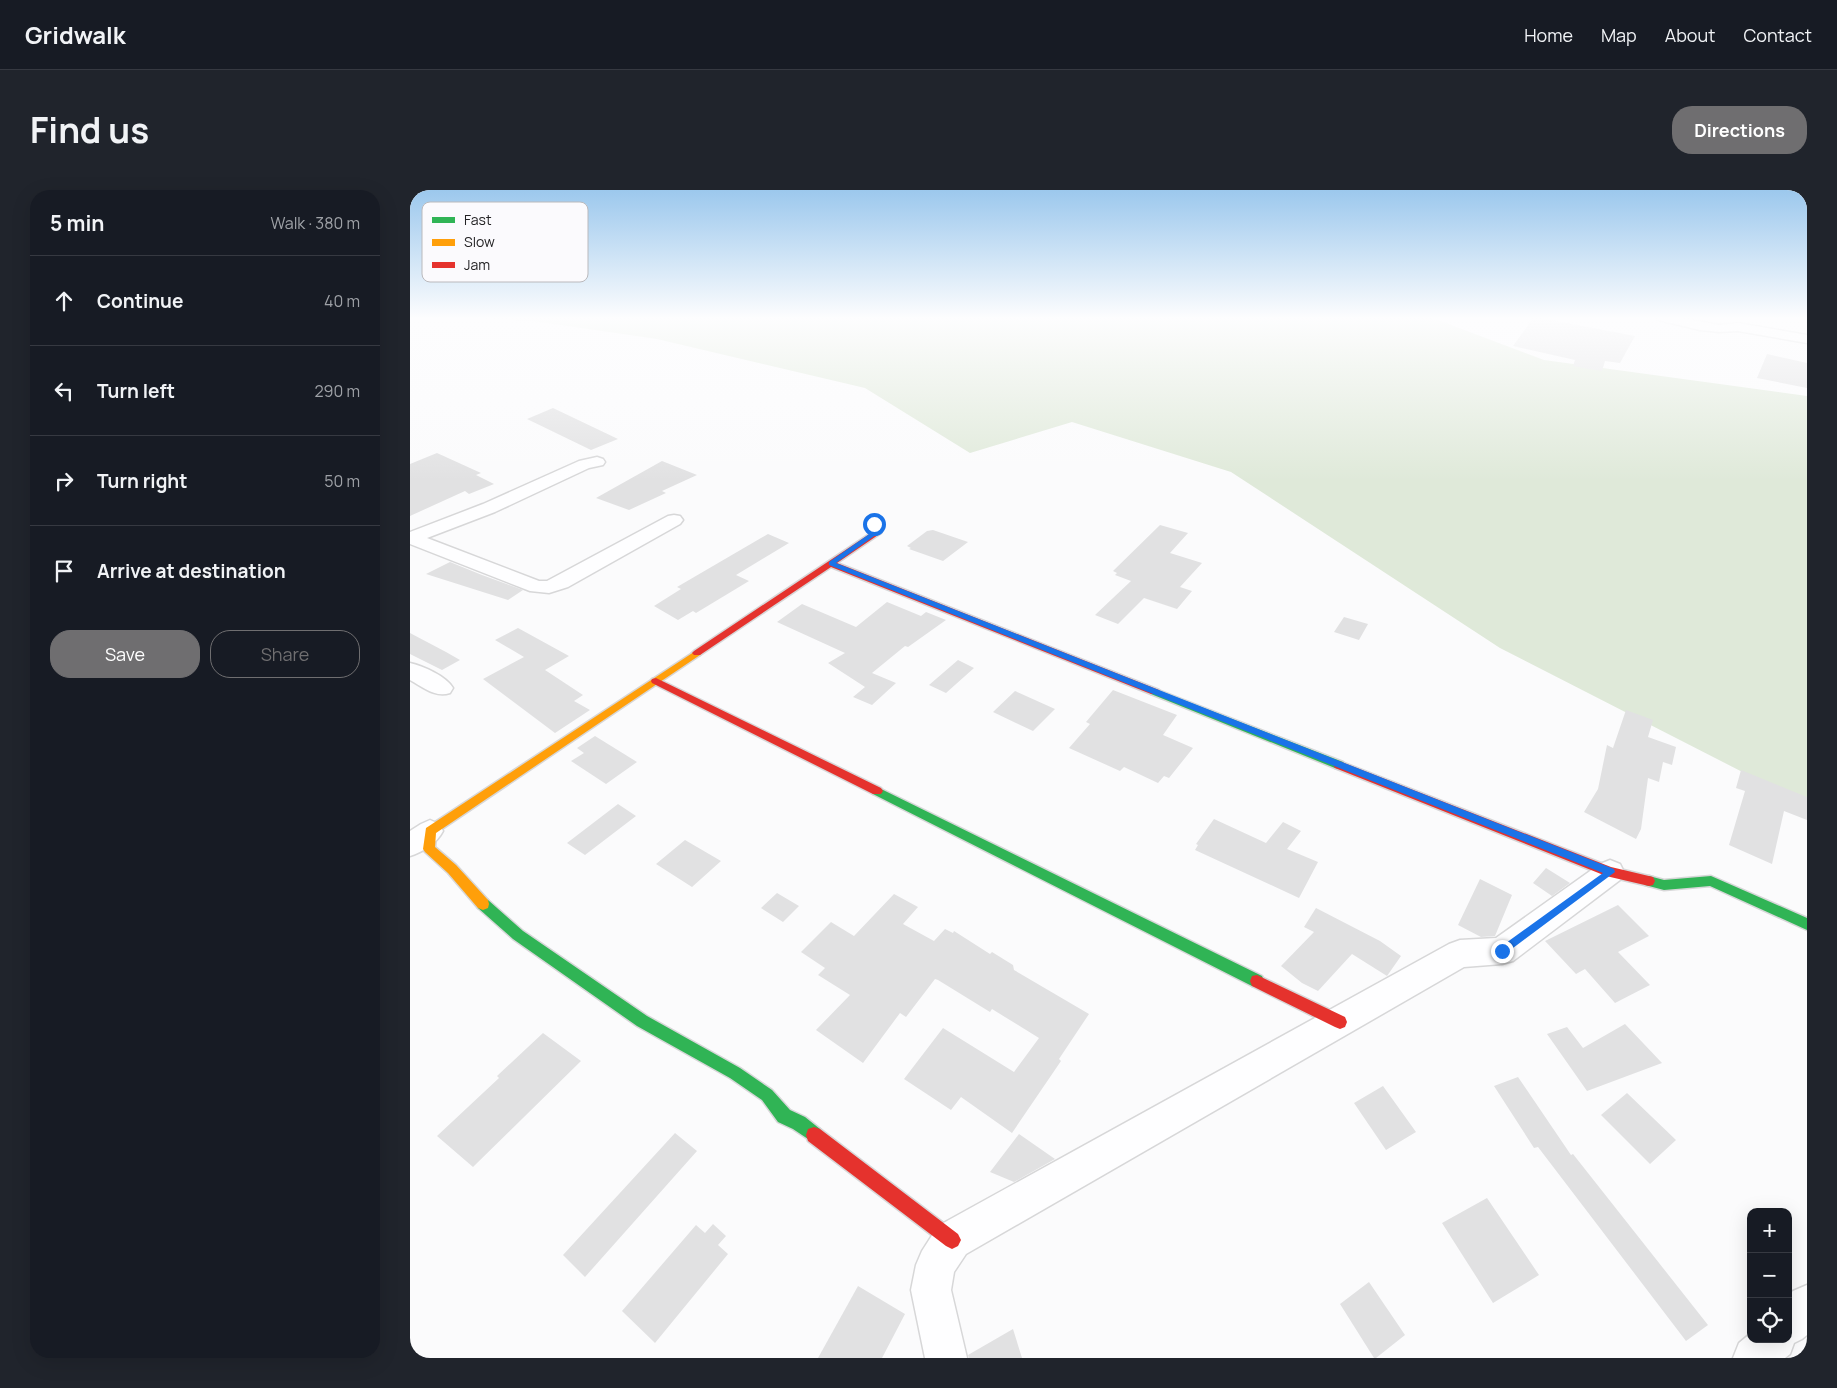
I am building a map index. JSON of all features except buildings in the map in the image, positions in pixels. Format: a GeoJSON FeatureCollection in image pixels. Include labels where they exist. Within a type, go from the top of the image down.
{"type":"FeatureCollection","features":[{"type":"Feature","properties":{"kind":"street"},"geometry":{"type":"LineString","coordinates":[[410,538],[489,508],[585,464],[597,462]]}},
{"type":"Feature","properties":{"kind":"street"},"geometry":{"type":"LineString","coordinates":[[410,538],[537,587],[561,582],[674,520]]}},
{"type":"Feature","properties":{"kind":"street"},"geometry":{"type":"LineString","coordinates":[[874,524],[878,531],[831,564],[420,838],[482,903],[518,935],[642,1020],[735,1072],[767,1095],[784,1116],[799,1123],[952,1240]]}},
{"type":"Feature","properties":{"kind":"street"},"geometry":{"type":"LineString","coordinates":[[831,564],[1610,872],[1664,885],[1711,881],[1807,924]]}},
{"type":"Feature","properties":{"kind":"street"},"geometry":{"type":"LineString","coordinates":[[410,670],[442,688]]}},
{"type":"Feature","properties":{"kind":"street"},"geometry":{"type":"LineString","coordinates":[[656,681],[1340,1022]]}},
{"type":"Feature","properties":{"kind":"street"},"geometry":{"type":"LineString","coordinates":[[946,1358],[931,1290],[936,1265],[952,1240],[1460,954],[1502,951],[1610,872]]}},
{"type":"Feature","properties":{"kind":"street"},"geometry":{"type":"LineString","coordinates":[[1792,1321],[1807,1305]]}},
{"type":"Feature","properties":{"kind":"street"},"geometry":{"type":"LineString","coordinates":[[1754,1358],[1771,1343]]}},
{"type":"Feature","properties":{"kind":"green space"},"geometry":{"type":"Polygon","coordinates":[[[795,372],[1628,372],[1807,396],[1807,805],[1500,648],[1231,472],[1072,422],[970,453],[865,388],[795,372]]]}},
{"type":"Feature","properties":{"kind":"traffic: fast"},"geometry":{"type":"LineString","coordinates":[[1155,692],[1339,765]]}},
{"type":"Feature","properties":{"kind":"traffic: fast"},"geometry":{"type":"LineString","coordinates":[[877,791],[1257,981]]}},
{"type":"Feature","properties":{"kind":"traffic: fast"},"geometry":{"type":"LineString","coordinates":[[1649,881],[1664,885],[1711,881],[1807,924]]}},
{"type":"Feature","properties":{"kind":"traffic: fast"},"geometry":{"type":"LineString","coordinates":[[483,904],[518,935],[642,1021],[735,1073],[767,1095],[784,1116],[799,1123],[814,1135]]}},
{"type":"Feature","properties":{"kind":"traffic: slow"},"geometry":{"type":"LineString","coordinates":[[483,904],[452,869],[429,849],[430,831],[697,653]]}},
{"type":"Feature","properties":{"kind":"traffic: jam"},"geometry":{"type":"LineString","coordinates":[[697,653],[871,537],[878,531],[874,524]]}},
{"type":"Feature","properties":{"kind":"traffic: jam"},"geometry":{"type":"LineString","coordinates":[[831,564],[1155,692]]}},
{"type":"Feature","properties":{"kind":"traffic: jam"},"geometry":{"type":"LineString","coordinates":[[656,681],[877,791]]}},
{"type":"Feature","properties":{"kind":"traffic: jam"},"geometry":{"type":"LineString","coordinates":[[1339,765],[1610,872],[1649,881]]}},
{"type":"Feature","properties":{"kind":"traffic: jam"},"geometry":{"type":"LineString","coordinates":[[1257,981],[1340,1022]]}},
{"type":"Feature","properties":{"kind":"traffic: jam"},"geometry":{"type":"LineString","coordinates":[[814,1135],[952,1240]]}},
{"type":"Feature","properties":{"kind":"route"},"geometry":{"type":"LineString","coordinates":[[874,524],[878,531],[831,564],[1610,872],[1502,951]]}}]}
